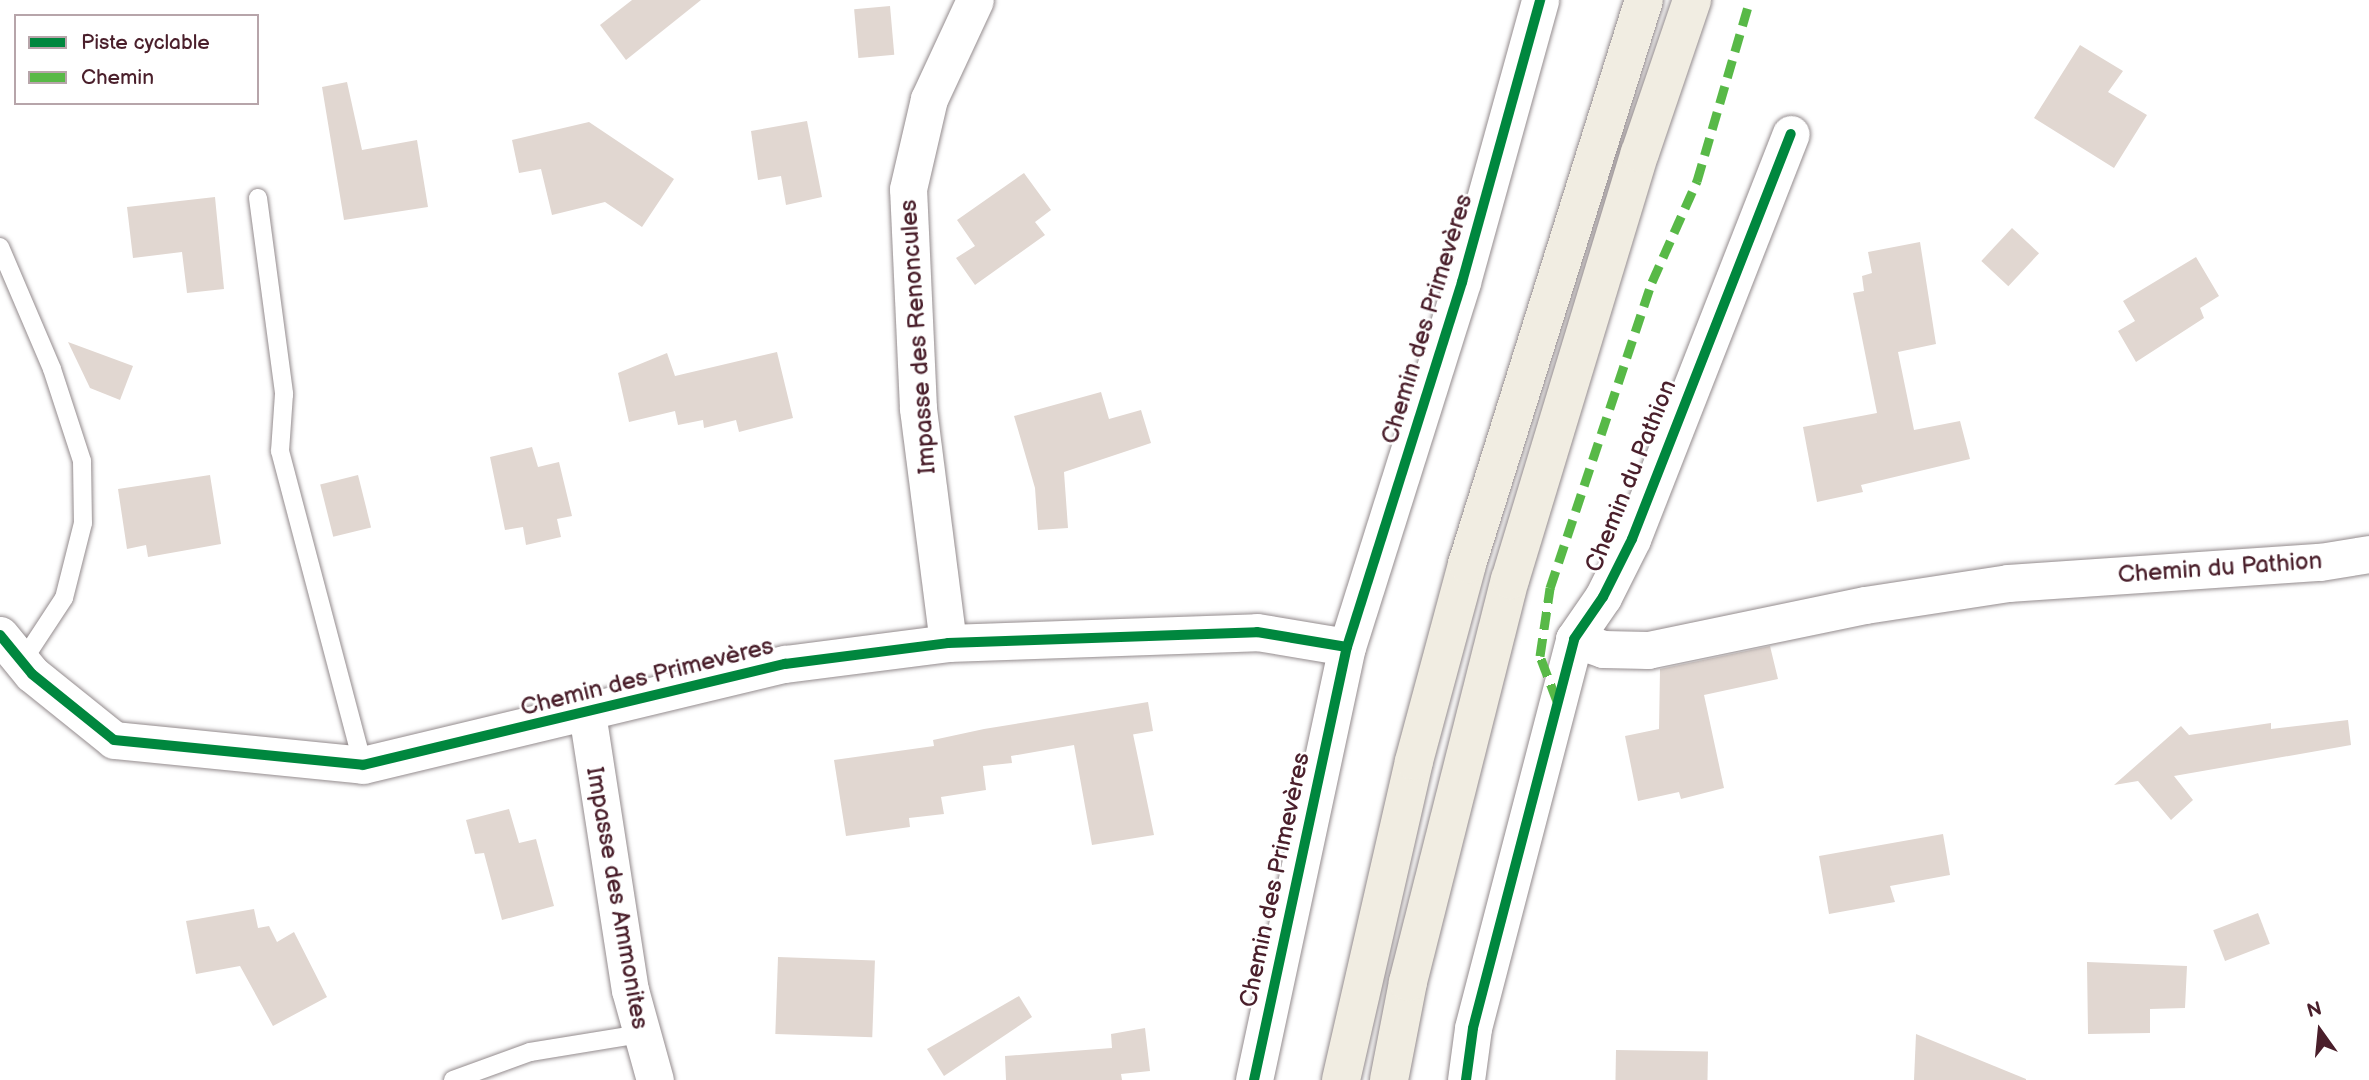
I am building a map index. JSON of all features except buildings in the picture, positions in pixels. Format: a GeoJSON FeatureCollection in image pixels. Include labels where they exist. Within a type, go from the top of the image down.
{"type":"FeatureCollection","features":[{"type":"Feature","properties":{"kind":"main road"},"geometry":{"type":"LineString","coordinates":[[1341,1080],[1414,761],[1467,564],[1642,0]]}},
{"type":"Feature","properties":{"kind":"main road"},"geometry":{"type":"LineString","coordinates":[[1389,1080],[1408,982],[1510,580],[1640,153],[1692,0]]}},
{"type":"Feature","properties":{"kind":"street","name":"Impasse des Renoncules"},"geometry":{"type":"LineString","coordinates":[[948,643],[918,408],[908,188],[929,99],[975,0]]}},
{"type":"Feature","properties":{"kind":"street","name":"Chemin des Primevères"},"geometry":{"type":"LineString","coordinates":[[1254,1080],[1347,647],[1462,282],[1540,0]]}},
{"type":"Feature","properties":{"kind":"street","name":"Chemin du Pathion"},"geometry":{"type":"LineString","coordinates":[[1466,1080],[1473,1028],[1574,639],[1603,597],[1632,540],[1791,134]]}},
{"type":"Feature","properties":{"kind":"street","name":"Chemin du Pathion"},"geometry":{"type":"LineString","coordinates":[[1574,639],[1602,649],[1648,650],[1901,598],[2008,583],[2307,563],[2369,554]]}},
{"type":"Feature","properties":{"kind":"street","name":"Chemin des Primevères"},"geometry":{"type":"LineString","coordinates":[[11,649],[114,740],[363,765],[785,664],[948,643],[1257,632],[1347,647]]}},
{"type":"Feature","properties":{"kind":"street","name":"Impasse des Ammonites"},"geometry":{"type":"LineString","coordinates":[[587,713],[640,1034],[655,1080]]}},
{"type":"Feature","properties":{"kind":"lane"},"geometry":{"type":"LineString","coordinates":[[258,198],[284,394],[280,451],[363,765]]}},
{"type":"Feature","properties":{"kind":"lane"},"geometry":{"type":"LineString","coordinates":[[0,247],[52,369],[82,460],[83,523],[64,598],[11,649]]}},
{"type":"Feature","properties":{"kind":"lane"},"geometry":{"type":"LineString","coordinates":[[453,1080],[530,1052],[640,1034]]}},
{"type":"Feature","properties":{"kind":"marked path"},"geometry":{"type":"LineString","coordinates":[[1557,701],[1540,656],[1550,588],[1652,282],[1697,181],[1750,0]]}},
{"type":"Feature","properties":{"kind":"cycle path"},"geometry":{"type":"LineString","coordinates":[[1254,1080],[1347,647],[1462,282],[1540,0]]}},
{"type":"Feature","properties":{"kind":"cycle path"},"geometry":{"type":"LineString","coordinates":[[1466,1080],[1473,1028],[1574,639],[1603,597],[1632,539],[1791,134]]}},
{"type":"Feature","properties":{"kind":"cycle path"},"geometry":{"type":"LineString","coordinates":[[0,635],[32,674],[114,740],[363,765],[785,664],[948,643],[1257,632],[1347,647]]}}]}
